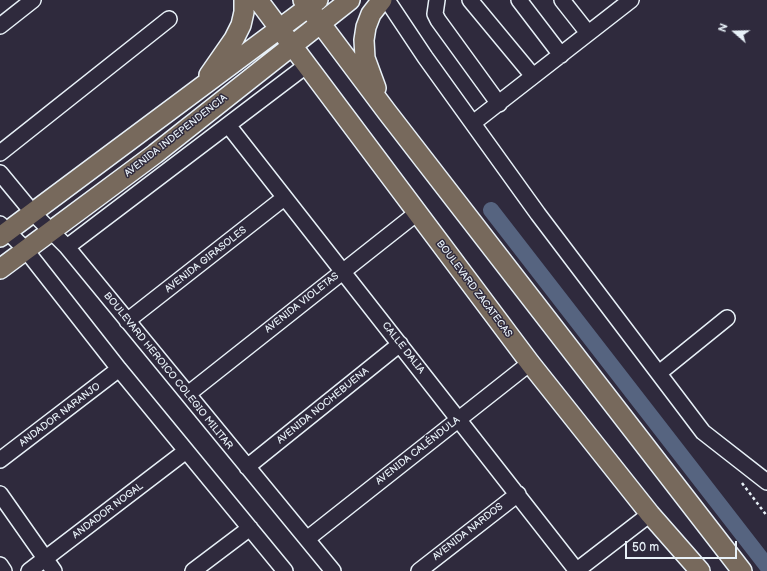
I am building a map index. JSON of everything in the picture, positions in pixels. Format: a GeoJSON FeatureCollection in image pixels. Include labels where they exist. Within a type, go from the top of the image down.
{"type":"FeatureCollection","features":[{"type":"Feature","properties":{"kind":"main road"},"geometry":{"type":"LineString","coordinates":[[196,92],[234,39],[242,19],[244,0]]}},
{"type":"Feature","properties":{"kind":"main road","name":"BOULEVARD ZACATECAS"},"geometry":{"type":"LineString","coordinates":[[258,0],[416,213],[530,363],[650,514],[700,571]]}},
{"type":"Feature","properties":{"kind":"main road","name":"AVENIDA INDEPENDENCIA"},"geometry":{"type":"LineString","coordinates":[[0,269],[155,154],[350,0]]}},
{"type":"Feature","properties":{"kind":"main road"},"geometry":{"type":"LineString","coordinates":[[382,0],[371,14],[366,27],[364,40],[365,58],[370,76],[387,112]]}},
{"type":"Feature","properties":{"kind":"main road"},"geometry":{"type":"LineString","coordinates":[[2,231],[33,213],[196,92],[280,29],[310,2],[321,24],[387,112],[742,571]]}},
{"type":"Feature","properties":{"kind":"street"},"geometry":{"type":"LineString","coordinates":[[0,26],[33,0]]}},
{"type":"Feature","properties":{"kind":"street"},"geometry":{"type":"LineString","coordinates":[[387,0],[425,57],[543,220],[704,432],[767,482]]}},
{"type":"Feature","properties":{"kind":"street"},"geometry":{"type":"LineString","coordinates":[[437,0],[435,14],[438,20],[498,104]]}},
{"type":"Feature","properties":{"kind":"street"},"geometry":{"type":"LineString","coordinates":[[470,0],[533,76]]}},
{"type":"Feature","properties":{"kind":"street"},"geometry":{"type":"LineString","coordinates":[[519,0],[561,55]]}},
{"type":"Feature","properties":{"kind":"street"},"geometry":{"type":"LineString","coordinates":[[562,0],[588,33]]}},
{"type":"Feature","properties":{"kind":"street"},"geometry":{"type":"LineString","coordinates":[[473,123],[588,33],[614,5],[631,0]]}},
{"type":"Feature","properties":{"kind":"street"},"geometry":{"type":"LineString","coordinates":[[0,153],[169,19]]}},
{"type":"Feature","properties":{"kind":"street"},"geometry":{"type":"LineString","coordinates":[[67,247],[307,66]]}},
{"type":"Feature","properties":{"kind":"street","name":"CALLE DALIA"},"geometry":{"type":"LineString","coordinates":[[228,125],[284,198],[344,271],[518,494],[576,571]]}},
{"type":"Feature","properties":{"kind":"street","name":"BOULEVARD HEROICO COLEGIO MILITAR"},"geometry":{"type":"LineString","coordinates":[[0,173],[33,213],[67,247],[333,571]]}},
{"type":"Feature","properties":{"kind":"street","name":"AVENIDA GIRASOLES"},"geometry":{"type":"LineString","coordinates":[[127,321],[284,198]]}},
{"type":"Feature","properties":{"kind":"street","name":"AVENIDA VIOLETAS"},"geometry":{"type":"LineString","coordinates":[[188,394],[416,213]]}},
{"type":"Feature","properties":{"kind":"street"},"geometry":{"type":"LineString","coordinates":[[2,231],[25,249],[119,370],[285,571]]}},
{"type":"Feature","properties":{"kind":"street"},"geometry":{"type":"LineString","coordinates":[[659,374],[727,318]]}},
{"type":"Feature","properties":{"kind":"street","name":"AVENIDA NOCHEBUENA"},"geometry":{"type":"LineString","coordinates":[[247,467],[400,344]]}},
{"type":"Feature","properties":{"kind":"street","name":"AVENIDA CALÉNDULA"},"geometry":{"type":"LineString","coordinates":[[307,539],[530,363]]}},
{"type":"Feature","properties":{"kind":"street","name":"ANDADOR NARANJO"},"geometry":{"type":"LineString","coordinates":[[0,460],[119,370]]}},
{"type":"Feature","properties":{"kind":"street","name":"ANDADOR NOGAL"},"geometry":{"type":"LineString","coordinates":[[29,571],[186,451]]}},
{"type":"Feature","properties":{"kind":"street"},"geometry":{"type":"LineString","coordinates":[[0,494],[54,571]]}},
{"type":"Feature","properties":{"kind":"street","name":"AVENIDA NARDOS"},"geometry":{"type":"LineString","coordinates":[[419,571],[518,494]]}},
{"type":"Feature","properties":{"kind":"street"},"geometry":{"type":"LineString","coordinates":[[576,571],[650,514]]}},
{"type":"Feature","properties":{"kind":"street"},"geometry":{"type":"LineString","coordinates":[[193,571],[250,528]]}},
{"type":"Feature","properties":{"kind":"street"},"geometry":{"type":"LineString","coordinates":[[0,565],[4,571]]}},
{"type":"Feature","properties":{"kind":"waterway"},"geometry":{"type":"LineString","coordinates":[[491,210],[767,566]]}}]}
